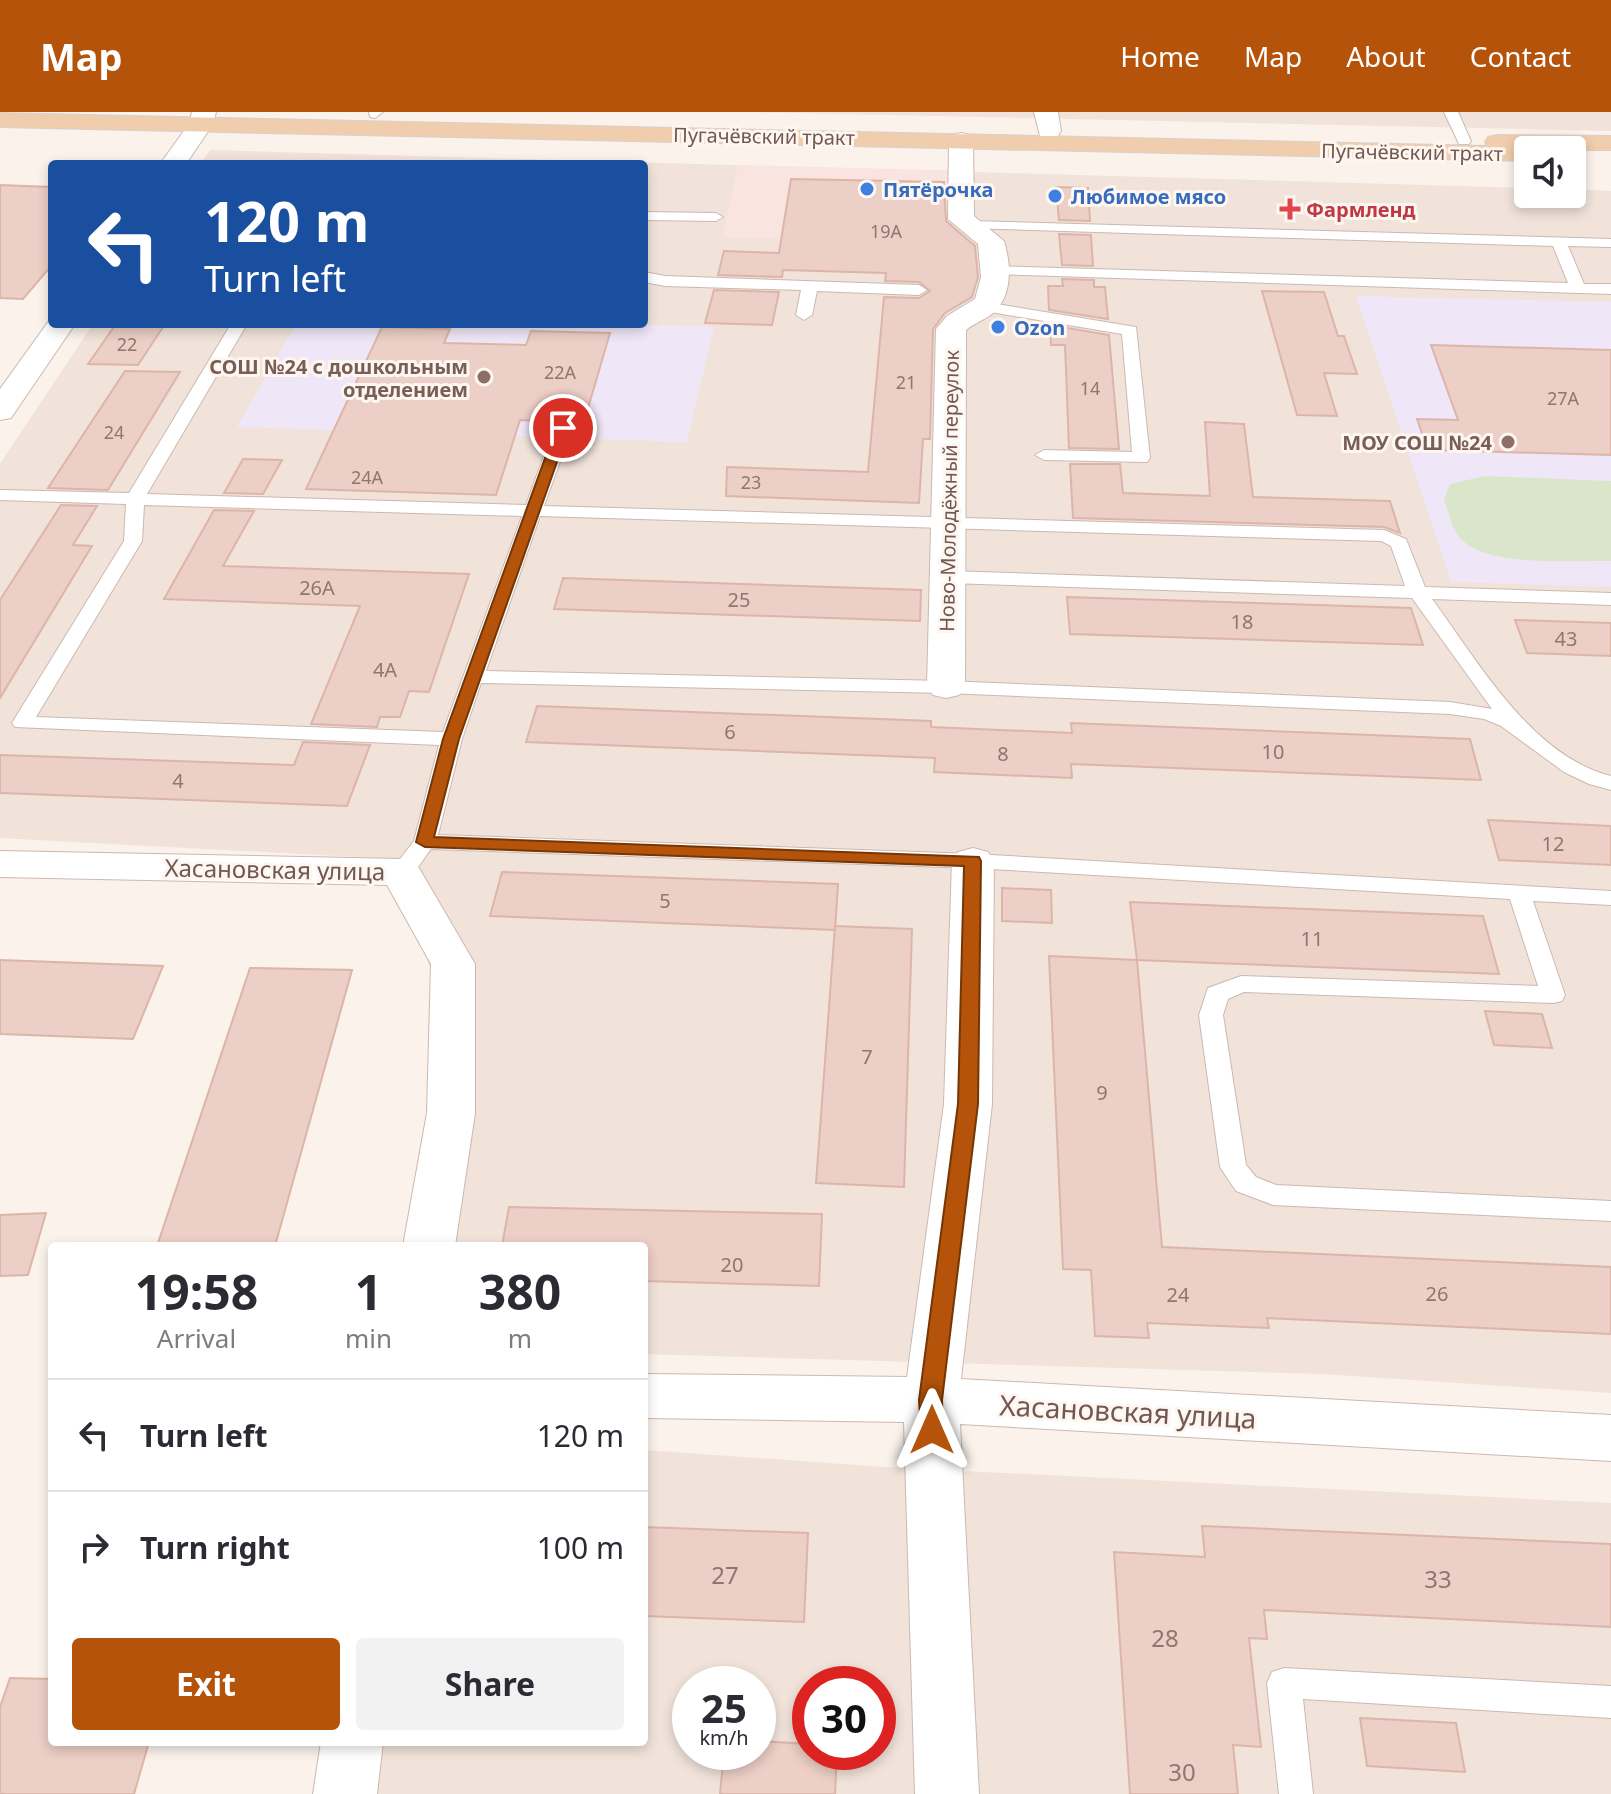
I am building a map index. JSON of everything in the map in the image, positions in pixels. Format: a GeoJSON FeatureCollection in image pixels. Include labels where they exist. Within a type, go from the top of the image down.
{"type":"FeatureCollection","features":[{"type":"Feature","properties":{"kind":"main road","name":"Пугачёвский тракт"},"geometry":{"type":"LineString","coordinates":[[297,112],[1048,122],[1464,141],[1611,143]]}},
{"type":"Feature","properties":{"kind":"main road","name":"Пугачёвский тракт"},"geometry":{"type":"LineString","coordinates":[[0,120],[203,118],[1514,154]]}},
{"type":"Feature","properties":{"kind":"main road"},"geometry":{"type":"LineString","coordinates":[[1586,155],[1611,156]]}},
{"type":"Feature","properties":{"kind":"street"},"geometry":{"type":"LineString","coordinates":[[176,160],[203,118]]}},
{"type":"Feature","properties":{"kind":"street"},"geometry":{"type":"LineString","coordinates":[[961,140],[961,219],[991,241],[994,269],[990,300],[984,307]]}},
{"type":"Feature","properties":{"kind":"street","name":"Ново-Молодёжный переулок"},"geometry":{"type":"LineString","coordinates":[[946,687],[951,329],[956,321],[984,307]]}},
{"type":"Feature","properties":{"kind":"street"},"geometry":{"type":"LineString","coordinates":[[0,411],[58,328]]}},
{"type":"Feature","properties":{"kind":"street","name":"Хасановская улица"},"geometry":{"type":"LineString","coordinates":[[0,864],[413,857],[453,964],[451,1113],[430,1242]]}},
{"type":"Feature","properties":{"kind":"street"},"geometry":{"type":"LineString","coordinates":[[947,1794],[931,1400],[968,1104],[973,861]]}},
{"type":"Feature","properties":{"kind":"street","name":"Хасановская улица"},"geometry":{"type":"LineString","coordinates":[[648,1396],[931,1400],[1611,1438]]}},
{"type":"Feature","properties":{"kind":"street"},"geometry":{"type":"LineString","coordinates":[[345,1794],[351,1746]]}},
{"type":"Feature","properties":{"kind":"lane"},"geometry":{"type":"LineString","coordinates":[[1451,112],[1464,141]]}},
{"type":"Feature","properties":{"kind":"lane"},"geometry":{"type":"LineString","coordinates":[[648,216],[716,217]]}},
{"type":"Feature","properties":{"kind":"lane"},"geometry":{"type":"LineString","coordinates":[[970,225],[1611,243]]}},
{"type":"Feature","properties":{"kind":"lane"},"geometry":{"type":"LineString","coordinates":[[1558,241],[1578,288]]}},
{"type":"Feature","properties":{"kind":"lane"},"geometry":{"type":"LineString","coordinates":[[994,269],[1611,289]]}},
{"type":"Feature","properties":{"kind":"lane"},"geometry":{"type":"LineString","coordinates":[[648,278],[665,281],[919,290]]}},
{"type":"Feature","properties":{"kind":"lane"},"geometry":{"type":"LineString","coordinates":[[804,315],[810,286]]}},
{"type":"Feature","properties":{"kind":"lane"},"geometry":{"type":"LineString","coordinates":[[984,307],[1130,330],[1141,458],[1044,455]]}},
{"type":"Feature","properties":{"kind":"lane"},"geometry":{"type":"LineString","coordinates":[[237,328],[135,499],[133,541],[22,723],[451,739]]}},
{"type":"Feature","properties":{"kind":"lane"},"geometry":{"type":"LineString","coordinates":[[563,428],[451,739],[413,857],[973,861],[1611,898]]}},
{"type":"Feature","properties":{"kind":"lane"},"geometry":{"type":"LineString","coordinates":[[0,495],[1384,536],[1403,549],[1417,592],[1514,724],[1541,748],[1570,767],[1611,783]]}},
{"type":"Feature","properties":{"kind":"lane"},"geometry":{"type":"LineString","coordinates":[[949,577],[1611,599]]}},
{"type":"Feature","properties":{"kind":"lane"},"geometry":{"type":"LineString","coordinates":[[475,677],[946,687],[1450,708],[1487,713],[1514,724]]}},
{"type":"Feature","properties":{"kind":"lane"},"geometry":{"type":"LineString","coordinates":[[1519,893],[1553,995],[1241,984],[1217,994],[1211,1015],[1233,1167],[1246,1184],[1273,1195],[1611,1211]]}},
{"type":"Feature","properties":{"kind":"lane"},"geometry":{"type":"LineString","coordinates":[[1296,1794],[1284,1683],[1611,1702]]}},
{"type":"Feature","properties":{"kind":"shaded area"},"geometry":{"type":"Polygon","coordinates":[[[756,112],[1611,112],[1611,131],[756,112]]]}},
{"type":"Feature","properties":{"kind":"shaded area"},"geometry":{"type":"Polygon","coordinates":[[[210,150],[557,160],[203,160],[210,150]]]}},
{"type":"Feature","properties":{"kind":"shaded area"},"geometry":{"type":"Polygon","coordinates":[[[648,163],[1514,188],[1514,208],[1586,208],[1586,190],[1611,191],[1611,1393],[1322,1374],[648,1354],[648,1242],[426,1242],[454,1048],[401,872],[413,860],[0,838],[0,464],[90,328],[648,328],[648,163]]]}},
{"type":"Feature","properties":{"kind":"shaded area"},"geometry":{"type":"Polygon","coordinates":[[[738,165],[969,171],[961,242],[722,237],[738,165]]]}},
{"type":"Feature","properties":{"kind":"shaded area","name":"МОУ СОШ №24"},"geometry":{"type":"Polygon","coordinates":[[[1356,296],[1611,302],[1611,587],[1451,582],[1356,296]]]}},
{"type":"Feature","properties":{"kind":"shaded area","name":"СОШ №24 с дошкольным отделением"},"geometry":{"type":"Polygon","coordinates":[[[714,327],[687,442],[237,427],[294,328],[714,327]]]}},
{"type":"Feature","properties":{"kind":"shaded area"},"geometry":{"type":"Polygon","coordinates":[[[648,1450],[884,1467],[1611,1503],[1611,1794],[357,1794],[363,1746],[648,1746],[648,1450]]]}},
{"type":"Feature","properties":{"kind":"green space"},"geometry":{"type":"Polygon","coordinates":[[[1485,476],[1611,481],[1611,561],[1506,558],[1468,545],[1457,534],[1444,500],[1450,484],[1485,476]]]}},
{"type":"Feature","properties":{"kind":"building"},"geometry":{"type":"Polygon","coordinates":[[[791,179],[944,182],[946,221],[975,246],[978,277],[972,297],[945,313],[933,329],[930,439],[923,439],[919,503],[726,496],[727,467],[868,472],[884,297],[919,298],[930,291],[919,282],[885,281],[886,273],[783,270],[782,277],[718,275],[724,251],[779,253],[791,179]]]}},
{"type":"Feature","properties":{"kind":"building"},"geometry":{"type":"Polygon","coordinates":[[[0,185],[48,187],[48,270],[23,299],[0,298],[0,185]]]}},
{"type":"Feature","properties":{"kind":"building"},"geometry":{"type":"Polygon","coordinates":[[[1056,187],[1088,188],[1090,221],[1059,220],[1056,187]]]}},
{"type":"Feature","properties":{"kind":"building"},"geometry":{"type":"Polygon","coordinates":[[[1059,234],[1091,235],[1093,266],[1062,265],[1059,234]]]}},
{"type":"Feature","properties":{"kind":"building"},"geometry":{"type":"Polygon","coordinates":[[[1062,279],[1094,280],[1094,287],[1105,287],[1108,319],[1049,310],[1048,286],[1063,286],[1062,279]]]}},
{"type":"Feature","properties":{"kind":"building"},"geometry":{"type":"Polygon","coordinates":[[[714,290],[779,292],[772,325],[705,323],[714,290]]]}},
{"type":"Feature","properties":{"kind":"building"},"geometry":{"type":"Polygon","coordinates":[[[1262,291],[1324,292],[1338,336],[1344,336],[1357,374],[1324,373],[1337,416],[1297,415],[1262,291]]]}},
{"type":"Feature","properties":{"kind":"building"},"geometry":{"type":"Polygon","coordinates":[[[1050,325],[1109,335],[1119,449],[1069,448],[1065,345],[1051,345],[1050,325]]]}},
{"type":"Feature","properties":{"kind":"building"},"geometry":{"type":"Polygon","coordinates":[[[113,328],[162,328],[138,365],[88,364],[113,328]]]}},
{"type":"Feature","properties":{"kind":"building"},"geometry":{"type":"Polygon","coordinates":[[[382,328],[450,329],[444,343],[526,345],[531,331],[610,333],[584,422],[520,420],[496,495],[306,489],[382,328]]]}},
{"type":"Feature","properties":{"kind":"building"},"geometry":{"type":"Polygon","coordinates":[[[1431,345],[1611,350],[1611,455],[1428,450],[1417,419],[1458,420],[1431,345]]]}},
{"type":"Feature","properties":{"kind":"building"},"geometry":{"type":"Polygon","coordinates":[[[125,371],[180,372],[108,490],[48,488],[125,371]]]}},
{"type":"Feature","properties":{"kind":"building"},"geometry":{"type":"Polygon","coordinates":[[[1205,422],[1244,424],[1253,497],[1390,501],[1400,533],[1384,527],[1073,518],[1070,464],[1120,464],[1123,493],[1210,496],[1205,422]]]}},
{"type":"Feature","properties":{"kind":"building"},"geometry":{"type":"Polygon","coordinates":[[[243,459],[282,460],[263,494],[224,493],[243,459]]]}},
{"type":"Feature","properties":{"kind":"building"},"geometry":{"type":"Polygon","coordinates":[[[61,505],[97,506],[73,545],[92,546],[0,698],[0,600],[61,505]]]}},
{"type":"Feature","properties":{"kind":"building"},"geometry":{"type":"Polygon","coordinates":[[[214,510],[254,511],[223,566],[469,574],[429,692],[409,691],[400,717],[380,717],[377,727],[311,724],[360,606],[164,599],[214,510]]]}},
{"type":"Feature","properties":{"kind":"building"},"geometry":{"type":"Polygon","coordinates":[[[563,578],[921,590],[920,621],[554,609],[563,578]]]}},
{"type":"Feature","properties":{"kind":"building"},"geometry":{"type":"Polygon","coordinates":[[[1067,597],[1411,608],[1423,645],[1070,634],[1067,597]]]}},
{"type":"Feature","properties":{"kind":"building"},"geometry":{"type":"Polygon","coordinates":[[[1515,620],[1611,623],[1611,656],[1527,653],[1515,620]]]}},
{"type":"Feature","properties":{"kind":"building"},"geometry":{"type":"Polygon","coordinates":[[[537,706],[931,721],[931,727],[1072,733],[1071,723],[1470,739],[1481,780],[1071,764],[1072,778],[934,772],[935,758],[526,742],[537,706]]]}},
{"type":"Feature","properties":{"kind":"building"},"geometry":{"type":"Polygon","coordinates":[[[303,742],[370,745],[347,806],[0,793],[0,755],[294,765],[303,742]]]}},
{"type":"Feature","properties":{"kind":"building"},"geometry":{"type":"Polygon","coordinates":[[[1488,820],[1611,826],[1611,865],[1499,860],[1488,820]]]}},
{"type":"Feature","properties":{"kind":"building"},"geometry":{"type":"Polygon","coordinates":[[[502,872],[838,884],[835,930],[490,916],[502,872]]]}},
{"type":"Feature","properties":{"kind":"building"},"geometry":{"type":"Polygon","coordinates":[[[1002,888],[1051,890],[1052,923],[1002,921],[1002,888]]]}},
{"type":"Feature","properties":{"kind":"building"},"geometry":{"type":"Polygon","coordinates":[[[1130,902],[1483,916],[1499,974],[1137,960],[1130,902]]]}},
{"type":"Feature","properties":{"kind":"building"},"geometry":{"type":"Polygon","coordinates":[[[835,926],[912,929],[904,1187],[816,1183],[835,926]]]}},
{"type":"Feature","properties":{"kind":"building"},"geometry":{"type":"Polygon","coordinates":[[[1049,956],[1137,960],[1162,1247],[1611,1267],[1611,1334],[1267,1318],[1269,1328],[1147,1323],[1149,1338],[1095,1336],[1091,1270],[1063,1269],[1049,956]]]}},
{"type":"Feature","properties":{"kind":"building"},"geometry":{"type":"Polygon","coordinates":[[[0,960],[163,966],[133,1039],[0,1034],[0,960]]]}},
{"type":"Feature","properties":{"kind":"building"},"geometry":{"type":"Polygon","coordinates":[[[250,968],[352,970],[276,1242],[158,1242],[250,968]]]}},
{"type":"Feature","properties":{"kind":"building"},"geometry":{"type":"Polygon","coordinates":[[[1485,1011],[1542,1014],[1552,1048],[1494,1045],[1485,1011]]]}},
{"type":"Feature","properties":{"kind":"building"},"geometry":{"type":"Polygon","coordinates":[[[509,1207],[822,1214],[819,1286],[648,1281],[648,1242],[503,1242],[509,1207]]]}},
{"type":"Feature","properties":{"kind":"building"},"geometry":{"type":"Polygon","coordinates":[[[46,1213],[28,1275],[0,1276],[0,1215],[46,1213]]]}},
{"type":"Feature","properties":{"kind":"building"},"geometry":{"type":"Polygon","coordinates":[[[1202,1526],[1611,1544],[1611,1627],[1264,1610],[1267,1639],[1249,1638],[1261,1747],[1233,1745],[1238,1794],[1130,1794],[1114,1552],[1205,1557],[1202,1526]]]}},
{"type":"Feature","properties":{"kind":"building"},"geometry":{"type":"Polygon","coordinates":[[[648,1527],[808,1533],[804,1622],[648,1616],[648,1527]]]}},
{"type":"Feature","properties":{"kind":"building"},"geometry":{"type":"Polygon","coordinates":[[[10,1678],[48,1679],[48,1746],[148,1746],[134,1794],[0,1794],[0,1707],[10,1678]]]}},
{"type":"Feature","properties":{"kind":"building"},"geometry":{"type":"Polygon","coordinates":[[[1360,1718],[1456,1723],[1465,1772],[1367,1766],[1360,1718]]]}},
{"type":"Feature","properties":{"kind":"building"},"geometry":{"type":"Polygon","coordinates":[[[776,1742],[792,1743],[792,1770],[836,1770],[835,1794],[720,1794],[722,1770],[776,1770],[776,1742]]]}},
{"type":"Feature","properties":{"kind":"place","name":"Пятёрочка"},"geometry":{"type":"Point","coordinates":[867,189]}},
{"type":"Feature","properties":{"kind":"place","name":"Любимое мясо"},"geometry":{"type":"Point","coordinates":[1055,196]}},
{"type":"Feature","properties":{"kind":"place","name":"Фармленд"},"geometry":{"type":"Point","coordinates":[1290,209]}},
{"type":"Feature","properties":{"kind":"place","name":"Ozon"},"geometry":{"type":"Point","coordinates":[998,327]}},
{"type":"Feature","properties":{"kind":"place","name":"СОШ №24 с дошкольным отделением"},"geometry":{"type":"Point","coordinates":[484,377]}},
{"type":"Feature","properties":{"kind":"place","name":"МОУ СОШ №24"},"geometry":{"type":"Point","coordinates":[1508,442]}},
{"type":"Feature","properties":{"kind":"route"},"geometry":{"type":"LineString","coordinates":[[563,428],[451,739],[425,842],[973,861],[968,1104],[931,1400],[932,1430]]}}]}
